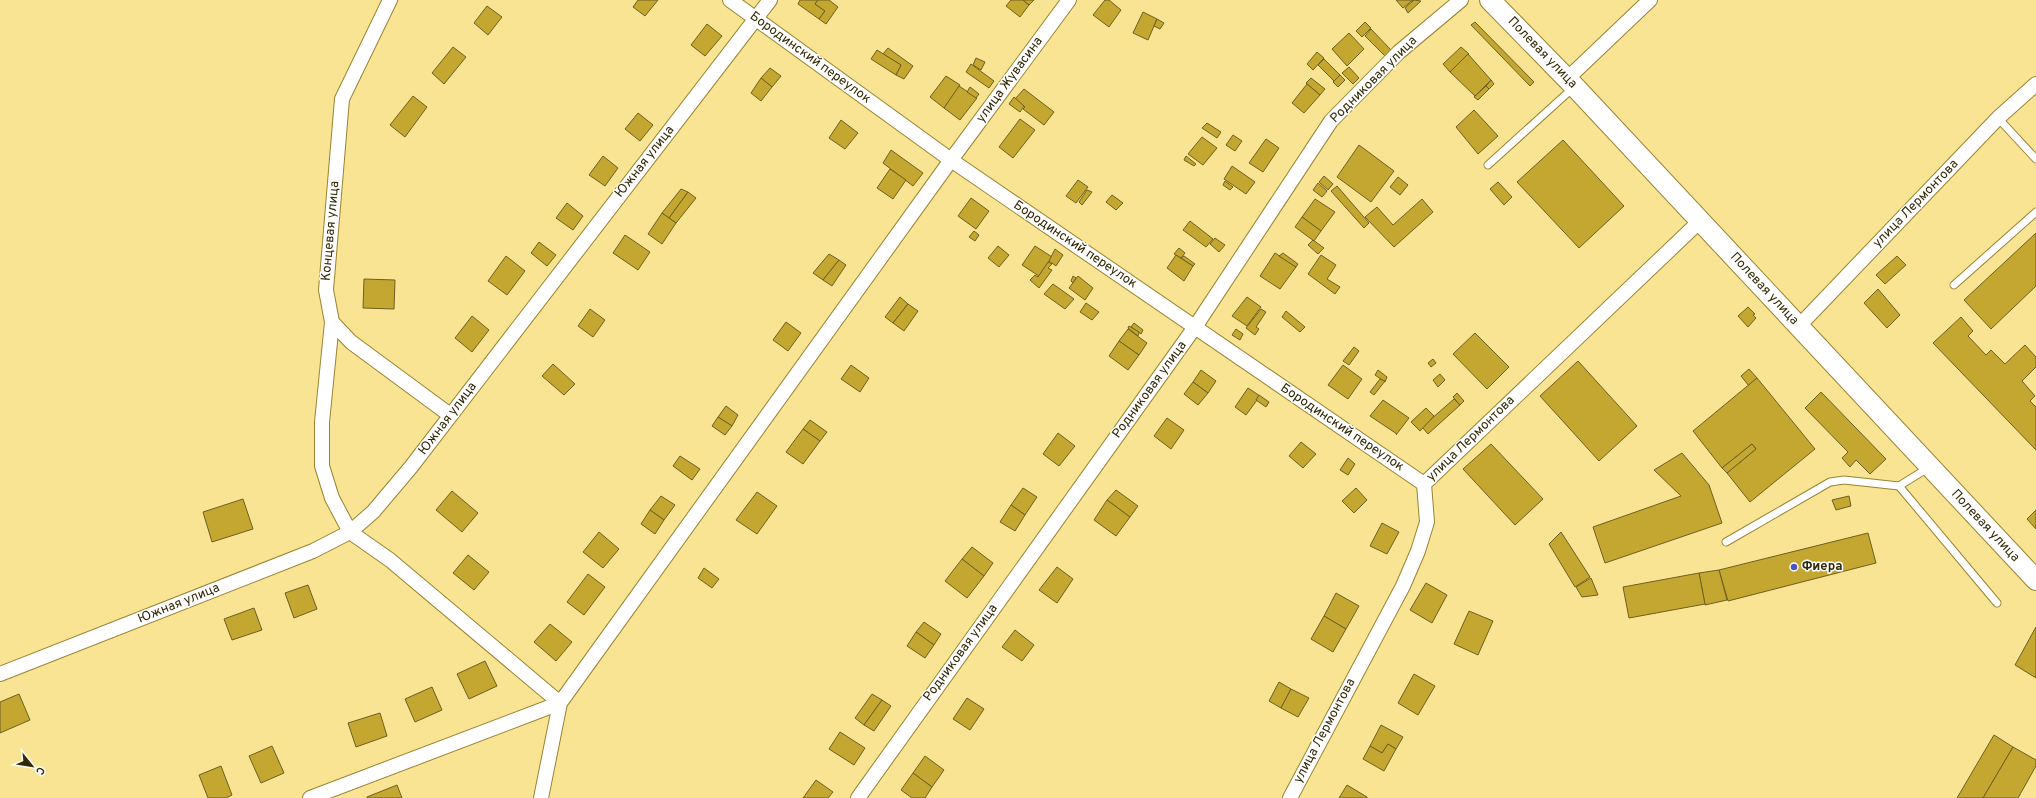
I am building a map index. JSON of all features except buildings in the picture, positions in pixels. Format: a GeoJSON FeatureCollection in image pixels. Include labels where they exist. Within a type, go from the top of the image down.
{"type":"FeatureCollection","features":[{"type":"Feature","properties":{"kind":"street","name":"Концевая улица"},"geometry":{"type":"LineString","coordinates":[[350,532],[332,498],[322,466],[322,422],[332,322],[326,290],[342,99],[390,0]]}},
{"type":"Feature","properties":{"kind":"street","name":"Бородинский переулок"},"geometry":{"type":"LineString","coordinates":[[730,0],[951,160],[1424,484]]}},
{"type":"Feature","properties":{"kind":"street","name":"Южная улица"},"geometry":{"type":"LineString","coordinates":[[0,674],[313,551],[350,532],[373,512],[411,466],[770,0]]}},
{"type":"Feature","properties":{"kind":"street","name":"улица Жувасина"},"geometry":{"type":"LineString","coordinates":[[560,703],[951,160],[1069,0]]}},
{"type":"Feature","properties":{"kind":"street","name":"Родниковая улица"},"geometry":{"type":"LineString","coordinates":[[858,798],[1195,327],[1331,121],[1399,52],[1461,0]]}},
{"type":"Feature","properties":{"kind":"street","name":"Полевая улица"},"geometry":{"type":"LineString","coordinates":[[1490,0],[1571,83],[2036,580]]}},
{"type":"Feature","properties":{"kind":"street"},"geometry":{"type":"LineString","coordinates":[[1571,83],[1650,0]]}},
{"type":"Feature","properties":{"kind":"street","name":"улица Лермонтова"},"geometry":{"type":"LineString","coordinates":[[1798,326],[1998,118],[2036,84]]}},
{"type":"Feature","properties":{"kind":"street","name":"улица Лермонтова"},"geometry":{"type":"LineString","coordinates":[[1290,798],[1403,586],[1418,551],[1427,522],[1424,484],[1700,221]]}},
{"type":"Feature","properties":{"kind":"street"},"geometry":{"type":"LineString","coordinates":[[332,322],[351,342],[450,415]]}},
{"type":"Feature","properties":{"kind":"street"},"geometry":{"type":"LineString","coordinates":[[350,532],[390,560],[560,703]]}},
{"type":"Feature","properties":{"kind":"street"},"geometry":{"type":"LineString","coordinates":[[310,798],[560,703]]}},
{"type":"Feature","properties":{"kind":"street"},"geometry":{"type":"LineString","coordinates":[[540,798],[560,703]]}},
{"type":"Feature","properties":{"kind":"lane"},"geometry":{"type":"LineString","coordinates":[[1488,165],[1571,83]]}},
{"type":"Feature","properties":{"kind":"lane"},"geometry":{"type":"LineString","coordinates":[[1998,118],[2036,159]]}},
{"type":"Feature","properties":{"kind":"lane"},"geometry":{"type":"LineString","coordinates":[[1954,285],[2036,212]]}},
{"type":"Feature","properties":{"kind":"lane"},"geometry":{"type":"LineString","coordinates":[[1726,542],[1830,482],[1844,480],[1898,486],[1930,467]]}},
{"type":"Feature","properties":{"kind":"lane"},"geometry":{"type":"LineString","coordinates":[[1898,486],[1997,603]]}},
{"type":"Feature","properties":{"kind":"place","name":"Фиера"},"geometry":{"type":"Point","coordinates":[1794,567]}}]}
